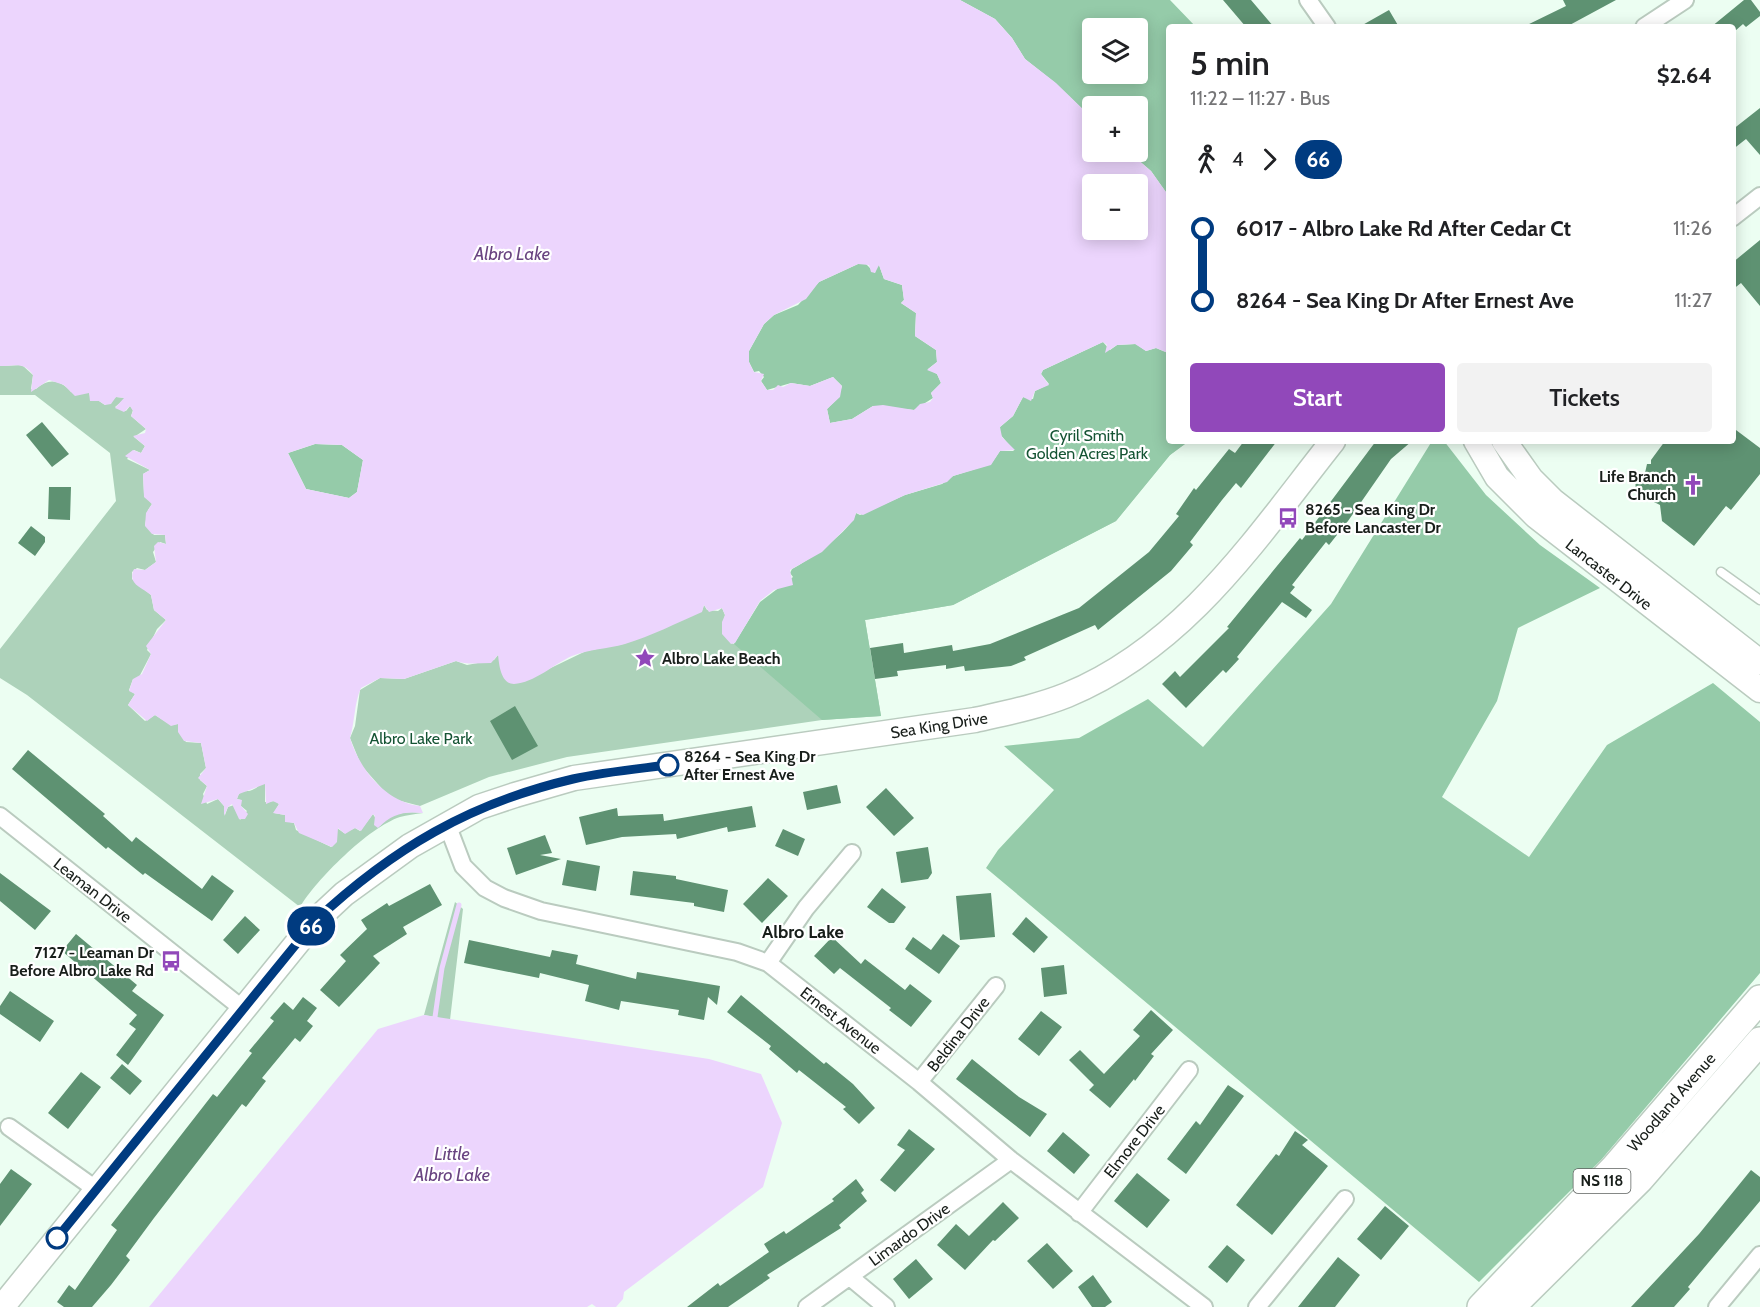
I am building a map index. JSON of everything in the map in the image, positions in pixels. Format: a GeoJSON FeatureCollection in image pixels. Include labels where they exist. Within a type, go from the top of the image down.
{"type":"FeatureCollection","features":[{"type":"Feature","properties":{"kind":"main road","name":"Woodland Avenue"},"geometry":{"type":"LineString","coordinates":[[1481,1307],[1615,1167],[1760,999]]}},
{"type":"Feature","properties":{"kind":"main road","name":"Woodland Avenue"},"geometry":{"type":"LineString","coordinates":[[1511,1307],[1640,1179],[1760,1041]]}},
{"type":"Feature","properties":{"kind":"street"},"geometry":{"type":"LineString","coordinates":[[1308,0],[1325,24]]}},
{"type":"Feature","properties":{"kind":"street"},"geometry":{"type":"LineString","coordinates":[[1649,24],[1685,0]]}},
{"type":"Feature","properties":{"kind":"street"},"geometry":{"type":"LineString","coordinates":[[1736,215],[1760,196]]}},
{"type":"Feature","properties":{"kind":"street","name":"Sea King Drive"},"geometry":{"type":"LineString","coordinates":[[2,1307],[315,921],[344,894],[379,867],[447,824],[488,804],[574,778],[975,720],[1067,695],[1155,645],[1192,613],[1331,444]]}},
{"type":"Feature","properties":{"kind":"street","name":"Lancaster Drive"},"geometry":{"type":"LineString","coordinates":[[1478,444],[1497,477],[1515,498],[1685,619],[1760,662]]}},
{"type":"Feature","properties":{"kind":"street","name":"Lancaster Drive"},"geometry":{"type":"LineString","coordinates":[[1506,444],[1531,479],[1553,501],[1685,619],[1760,690]]}},
{"type":"Feature","properties":{"kind":"street","name":"Leaman Drive"},"geometry":{"type":"LineString","coordinates":[[0,816],[243,1009]]}},
{"type":"Feature","properties":{"kind":"street","name":"Ernest Avenue"},"geometry":{"type":"LineString","coordinates":[[447,824],[463,866],[485,888],[504,898],[541,911],[737,952],[768,963],[920,1082],[1011,1160],[1204,1307]]}},
{"type":"Feature","properties":{"kind":"street"},"geometry":{"type":"LineString","coordinates":[[768,963],[806,908],[852,853]]}},
{"type":"Feature","properties":{"kind":"street","name":"Beldina Drive"},"geometry":{"type":"LineString","coordinates":[[920,1082],[996,986]]}},
{"type":"Feature","properties":{"kind":"street","name":"Elmore Drive"},"geometry":{"type":"LineString","coordinates":[[1079,1213],[1189,1070]]}},
{"type":"Feature","properties":{"kind":"street"},"geometry":{"type":"LineString","coordinates":[[9,1126],[97,1190]]}},
{"type":"Feature","properties":{"kind":"street","name":"Limardo Drive"},"geometry":{"type":"LineString","coordinates":[[807,1307],[1011,1160]]}},
{"type":"Feature","properties":{"kind":"street"},"geometry":{"type":"LineString","coordinates":[[1257,1307],[1345,1199]]}},
{"type":"Feature","properties":{"kind":"street"},"geometry":{"type":"LineString","coordinates":[[1717,1307],[1760,1255]]}},
{"type":"Feature","properties":{"kind":"street"},"geometry":{"type":"LineString","coordinates":[[849,1277],[886,1307]]}},
{"type":"Feature","properties":{"kind":"lane"},"geometry":{"type":"LineString","coordinates":[[1721,572],[1760,600]]}},
{"type":"Feature","properties":{"kind":"green space"},"geometry":{"type":"Polygon","coordinates":[[[960,0],[1170,0],[1193,24],[1166,24],[1166,192],[1151,171],[1141,162],[1148,162],[1148,96],[1082,96],[1082,109],[1025,59],[1012,38],[995,19],[960,0]]]}},
{"type":"Feature","properties":{"kind":"green space"},"geometry":{"type":"Polygon","coordinates":[[[858,264],[866,264],[875,273],[879,265],[884,279],[902,285],[904,300],[901,303],[916,313],[915,336],[936,350],[937,362],[928,369],[937,374],[941,383],[931,393],[933,398],[914,410],[873,406],[852,419],[830,423],[827,409],[838,398],[842,386],[833,377],[810,386],[791,383],[767,390],[761,381],[764,377],[759,371],[754,372],[749,362],[749,351],[764,324],[774,315],[798,305],[819,282],[858,264]]]}},
{"type":"Feature","properties":{"kind":"green space","name":"Cyril Smith Golden Acres Park"},"geometry":{"type":"Polygon","coordinates":[[[1103,342],[1110,350],[1117,345],[1136,344],[1146,351],[1156,348],[1166,352],[1166,444],[1185,444],[1170,455],[1116,521],[953,605],[865,620],[881,716],[822,720],[734,644],[760,602],[793,577],[790,573],[792,569],[818,552],[847,528],[856,513],[860,515],[905,495],[942,484],[953,476],[991,464],[1000,451],[1014,451],[1000,434],[1000,427],[1013,416],[1023,397],[1033,399],[1035,391],[1049,384],[1041,374],[1043,370],[1103,342]]]}},
{"type":"Feature","properties":{"kind":"green space","name":"Albro Lake Park"},"geometry":{"type":"Polygon","coordinates":[[[1166,354],[1166,444],[1185,444],[1170,455],[1116,521],[953,605],[865,620],[881,716],[822,720],[567,757],[489,777],[420,806],[397,800],[384,791],[361,765],[350,738],[355,726],[360,690],[380,678],[404,679],[456,661],[467,665],[494,660],[498,655],[530,678],[586,651],[623,644],[702,611],[704,605],[707,610],[718,611],[722,608],[725,615],[722,631],[733,644],[1166,354]]]}},
{"type":"Feature","properties":{"kind":"green space"},"geometry":{"type":"Polygon","coordinates":[[[22,365],[33,375],[31,389],[36,389],[45,383],[58,382],[71,392],[89,393],[92,401],[99,401],[105,405],[116,397],[126,398],[115,407],[126,411],[130,406],[133,410],[131,416],[146,429],[134,437],[145,446],[141,453],[134,450],[127,459],[150,470],[143,474],[144,494],[152,504],[148,510],[145,525],[154,535],[165,535],[166,544],[160,542],[153,552],[156,562],[145,570],[137,568],[132,572],[132,579],[151,595],[154,610],[166,620],[157,629],[147,650],[151,654],[138,679],[133,679],[129,690],[135,694],[128,705],[145,721],[155,715],[171,725],[178,724],[178,730],[186,742],[201,743],[206,768],[200,774],[200,780],[207,786],[203,794],[207,804],[218,799],[224,806],[225,815],[228,807],[234,805],[240,820],[247,811],[241,806],[241,800],[237,799],[238,795],[255,789],[261,783],[265,784],[265,802],[276,801],[279,804],[274,813],[285,815],[285,821],[294,823],[296,830],[331,847],[336,842],[337,828],[344,833],[355,828],[360,831],[373,814],[380,826],[384,821],[399,813],[423,813],[400,817],[374,831],[330,869],[300,907],[27,695],[0,678],[0,649],[116,501],[110,453],[35,395],[0,395],[0,366],[22,365]]]}},
{"type":"Feature","properties":{"kind":"green space"},"geometry":{"type":"Polygon","coordinates":[[[315,444],[342,445],[363,460],[357,492],[349,498],[306,489],[288,453],[315,444]]]}},
{"type":"Feature","properties":{"kind":"green space"},"geometry":{"type":"Polygon","coordinates":[[[1430,444],[1446,444],[1486,495],[1540,545],[1600,588],[1518,628],[1497,701],[1442,797],[1529,857],[1607,745],[1713,683],[1760,722],[1760,973],[1601,1160],[1479,1282],[986,868],[998,850],[1054,790],[1004,746],[1079,738],[1148,699],[1203,747],[1331,604],[1430,444]]]}},
{"type":"Feature","properties":{"kind":"green space"},"geometry":{"type":"Polygon","coordinates":[[[455,902],[463,909],[450,1020],[424,1015],[455,902]]]}},
{"type":"Feature","properties":{"kind":"water","name":"Albro Lake"},"geometry":{"type":"Polygon","coordinates":[[[0,0],[960,0],[995,19],[1012,38],[1025,59],[1056,83],[1082,108],[1082,162],[1141,162],[1151,171],[1166,192],[1166,352],[1156,348],[1146,351],[1135,344],[1117,345],[1105,353],[1107,345],[1103,342],[1043,370],[1041,374],[1049,385],[1035,391],[1031,401],[1023,397],[1013,416],[1000,427],[1002,437],[1015,450],[1000,451],[991,465],[953,476],[947,482],[905,495],[863,515],[856,513],[854,520],[822,552],[790,570],[793,585],[774,590],[760,601],[735,643],[731,644],[722,634],[722,622],[725,615],[722,608],[709,612],[704,605],[702,612],[654,633],[625,644],[572,656],[521,683],[509,683],[503,677],[498,655],[491,663],[456,661],[404,679],[380,678],[361,688],[350,738],[354,750],[360,762],[376,782],[396,798],[420,806],[423,813],[398,814],[378,828],[374,825],[375,816],[373,814],[361,831],[355,828],[345,834],[338,828],[337,842],[332,847],[299,833],[294,823],[285,822],[285,815],[273,813],[279,804],[273,801],[266,804],[265,784],[239,794],[237,799],[242,800],[241,806],[248,814],[245,819],[239,819],[232,804],[224,816],[224,806],[218,799],[201,804],[207,786],[198,778],[206,768],[201,743],[184,741],[178,732],[178,724],[171,726],[155,715],[147,721],[128,705],[135,694],[129,691],[133,679],[142,674],[151,654],[146,646],[166,620],[154,610],[151,595],[136,585],[132,578],[134,569],[145,570],[156,562],[154,546],[158,542],[166,544],[165,535],[152,534],[145,526],[146,513],[152,504],[144,497],[143,474],[150,470],[125,456],[133,450],[141,453],[145,446],[133,436],[145,433],[146,429],[131,416],[133,411],[130,406],[124,412],[115,408],[124,398],[116,397],[111,404],[105,405],[99,401],[90,401],[89,393],[75,396],[64,385],[49,380],[31,392],[33,375],[22,366],[0,366],[0,0]],[[858,264],[819,282],[806,299],[774,315],[764,324],[749,351],[749,362],[754,372],[764,374],[761,381],[767,390],[791,383],[810,386],[833,377],[842,386],[840,397],[827,409],[830,423],[852,419],[873,406],[883,405],[914,410],[920,404],[930,402],[933,398],[931,393],[941,383],[937,374],[927,370],[937,362],[936,350],[915,336],[916,313],[901,303],[904,300],[902,285],[884,279],[879,265],[875,273],[871,272],[869,265],[858,264]],[[315,444],[288,453],[306,489],[349,498],[357,492],[363,460],[342,445],[315,444]]]}},
{"type":"Feature","properties":{"kind":"water","name":"Little Albro Lake"},"geometry":{"type":"Polygon","coordinates":[[[424,1015],[709,1059],[761,1074],[782,1123],[763,1187],[624,1292],[623,1299],[616,1307],[596,1307],[592,1304],[587,1307],[149,1307],[378,1029],[424,1015]]]}},
{"type":"Feature","properties":{"kind":"building"},"geometry":{"type":"Polygon","coordinates":[[[1223,0],[1251,0],[1271,24],[1243,24],[1223,0]]]}},
{"type":"Feature","properties":{"kind":"building"},"geometry":{"type":"Polygon","coordinates":[[[1563,0],[1616,0],[1572,24],[1529,24],[1566,6],[1563,0]]]}},
{"type":"Feature","properties":{"kind":"building"},"geometry":{"type":"Polygon","coordinates":[[[1744,0],[1751,0],[1760,12],[1760,16],[1746,27],[1743,24],[1736,30],[1736,24],[1715,24],[1744,0]]]}},
{"type":"Feature","properties":{"kind":"building"},"geometry":{"type":"Polygon","coordinates":[[[1389,10],[1397,24],[1364,24],[1389,10]]]}},
{"type":"Feature","properties":{"kind":"building"},"geometry":{"type":"Polygon","coordinates":[[[1760,108],[1760,155],[1746,139],[1736,147],[1736,127],[1760,108]]]}},
{"type":"Feature","properties":{"kind":"building"},"geometry":{"type":"Polygon","coordinates":[[[1760,240],[1760,306],[1741,283],[1736,287],[1736,260],[1760,240]]]}},
{"type":"Feature","properties":{"kind":"building"},"geometry":{"type":"Polygon","coordinates":[[[42,422],[69,454],[52,467],[26,435],[42,422]]]}},
{"type":"Feature","properties":{"kind":"building","name":"Life Branch Church"},"geometry":{"type":"Polygon","coordinates":[[[1736,430],[1760,448],[1760,474],[1731,510],[1726,506],[1694,546],[1662,521],[1660,505],[1648,499],[1648,496],[1644,496],[1643,492],[1636,492],[1635,478],[1642,477],[1641,473],[1645,473],[1647,464],[1651,464],[1651,460],[1663,444],[1736,444],[1736,430]]]}},
{"type":"Feature","properties":{"kind":"building"},"geometry":{"type":"Polygon","coordinates":[[[1242,444],[1275,444],[1241,488],[1236,483],[1222,500],[1190,542],[1193,545],[1171,571],[1098,630],[1095,625],[1024,657],[1026,660],[1011,666],[965,671],[964,666],[946,669],[946,665],[897,671],[898,676],[875,679],[870,648],[903,643],[904,653],[952,645],[953,651],[990,644],[1079,608],[1149,552],[1179,516],[1176,514],[1194,488],[1196,490],[1229,449],[1235,453],[1242,444]]]}},
{"type":"Feature","properties":{"kind":"building"},"geometry":{"type":"Polygon","coordinates":[[[1374,444],[1408,444],[1391,459],[1348,521],[1329,545],[1326,542],[1292,585],[1295,587],[1290,593],[1312,610],[1306,618],[1282,602],[1237,657],[1239,659],[1226,673],[1223,670],[1186,708],[1162,684],[1175,671],[1180,677],[1229,628],[1227,627],[1300,538],[1302,540],[1374,444]]]}},
{"type":"Feature","properties":{"kind":"building"},"geometry":{"type":"Polygon","coordinates":[[[49,487],[71,487],[70,520],[48,519],[49,487]]]}},
{"type":"Feature","properties":{"kind":"building"},"geometry":{"type":"Polygon","coordinates":[[[31,526],[45,537],[45,542],[35,556],[18,543],[31,526]]]}},
{"type":"Feature","properties":{"kind":"building"},"geometry":{"type":"Polygon","coordinates":[[[515,706],[538,746],[512,760],[490,721],[515,706]]]}},
{"type":"Feature","properties":{"kind":"building"},"geometry":{"type":"Polygon","coordinates":[[[28,750],[105,814],[103,816],[132,842],[136,837],[202,889],[212,875],[234,891],[212,921],[145,873],[143,875],[108,847],[106,849],[12,769],[28,750]]]}},
{"type":"Feature","properties":{"kind":"building"},"geometry":{"type":"Polygon","coordinates":[[[837,785],[841,803],[807,810],[803,792],[837,785]]]}},
{"type":"Feature","properties":{"kind":"building"},"geometry":{"type":"Polygon","coordinates":[[[886,788],[914,818],[894,836],[866,807],[886,788]]]}},
{"type":"Feature","properties":{"kind":"building"},"geometry":{"type":"Polygon","coordinates":[[[752,806],[756,827],[728,832],[727,827],[677,839],[676,834],[622,837],[586,845],[579,817],[617,808],[618,816],[663,814],[664,821],[752,806]]]}},
{"type":"Feature","properties":{"kind":"building"},"geometry":{"type":"Polygon","coordinates":[[[783,829],[805,839],[798,856],[775,846],[783,829]]]}},
{"type":"Feature","properties":{"kind":"building"},"geometry":{"type":"Polygon","coordinates":[[[545,835],[552,853],[540,855],[561,859],[516,875],[507,848],[545,835]]]}},
{"type":"Feature","properties":{"kind":"building"},"geometry":{"type":"Polygon","coordinates":[[[928,847],[932,873],[928,879],[901,883],[896,852],[928,847]]]}},
{"type":"Feature","properties":{"kind":"building"},"geometry":{"type":"Polygon","coordinates":[[[567,860],[600,866],[596,891],[562,885],[567,860]]]}},
{"type":"Feature","properties":{"kind":"building"},"geometry":{"type":"Polygon","coordinates":[[[633,871],[676,876],[676,879],[728,890],[724,912],[694,906],[694,903],[630,895],[633,871]]]}},
{"type":"Feature","properties":{"kind":"building"},"geometry":{"type":"Polygon","coordinates":[[[0,873],[51,911],[35,930],[0,901],[0,873]]]}},
{"type":"Feature","properties":{"kind":"building"},"geometry":{"type":"Polygon","coordinates":[[[768,878],[788,896],[762,923],[743,904],[768,878]]]}},
{"type":"Feature","properties":{"kind":"building"},"geometry":{"type":"Polygon","coordinates":[[[430,884],[442,905],[403,927],[407,934],[373,956],[380,963],[339,1007],[320,990],[346,961],[340,955],[367,929],[361,920],[387,903],[389,906],[430,884]]]}},
{"type":"Feature","properties":{"kind":"building"},"geometry":{"type":"Polygon","coordinates":[[[882,888],[906,907],[894,923],[889,923],[867,907],[882,888]]]}},
{"type":"Feature","properties":{"kind":"building"},"geometry":{"type":"Polygon","coordinates":[[[991,893],[995,937],[960,940],[956,896],[991,893]]]}},
{"type":"Feature","properties":{"kind":"building"},"geometry":{"type":"Polygon","coordinates":[[[245,916],[260,930],[238,954],[223,940],[245,916]]]}},
{"type":"Feature","properties":{"kind":"building"},"geometry":{"type":"Polygon","coordinates":[[[1026,917],[1048,937],[1034,953],[1012,934],[1026,917]]]}},
{"type":"Feature","properties":{"kind":"building"},"geometry":{"type":"Polygon","coordinates":[[[76,934],[137,985],[132,991],[164,1015],[128,1065],[116,1055],[136,1029],[129,1024],[137,1015],[62,951],[76,934]]]}},
{"type":"Feature","properties":{"kind":"building"},"geometry":{"type":"Polygon","coordinates":[[[943,934],[960,946],[939,974],[905,949],[913,937],[931,950],[943,934]]]}},
{"type":"Feature","properties":{"kind":"building"},"geometry":{"type":"Polygon","coordinates":[[[832,937],[861,964],[865,959],[905,990],[910,984],[932,1001],[911,1027],[889,1010],[891,1008],[840,968],[834,974],[814,956],[832,937]]]}},
{"type":"Feature","properties":{"kind":"building"},"geometry":{"type":"Polygon","coordinates":[[[469,940],[550,957],[552,950],[578,955],[576,964],[636,979],[637,972],[720,986],[717,1005],[708,997],[704,1020],[678,1015],[679,1010],[621,1001],[619,1010],[585,1001],[589,985],[540,973],[539,978],[464,963],[469,940]]]}},
{"type":"Feature","properties":{"kind":"building"},"geometry":{"type":"Polygon","coordinates":[[[1064,965],[1067,994],[1044,997],[1041,968],[1064,965]]]}},
{"type":"Feature","properties":{"kind":"building"},"geometry":{"type":"Polygon","coordinates":[[[10,991],[54,1021],[40,1042],[0,1014],[0,1006],[10,991]]]}},
{"type":"Feature","properties":{"kind":"building"},"geometry":{"type":"Polygon","coordinates":[[[741,995],[824,1064],[826,1062],[853,1084],[875,1108],[859,1124],[843,1109],[846,1107],[799,1070],[797,1073],[769,1049],[771,1046],[727,1012],[741,995]]]}},
{"type":"Feature","properties":{"kind":"building"},"geometry":{"type":"Polygon","coordinates":[[[303,997],[317,1008],[307,1021],[313,1026],[300,1042],[295,1038],[262,1078],[266,1081],[246,1107],[242,1104],[154,1218],[126,1256],[130,1260],[111,1285],[92,1307],[64,1307],[57,1302],[69,1285],[75,1290],[117,1230],[111,1225],[213,1094],[217,1097],[252,1053],[249,1051],[274,1021],[270,1018],[284,1002],[293,1010],[303,997]]]}},
{"type":"Feature","properties":{"kind":"building"},"geometry":{"type":"Polygon","coordinates":[[[1151,1010],[1173,1030],[1151,1054],[1154,1056],[1135,1081],[1134,1079],[1110,1108],[1089,1090],[1094,1085],[1069,1060],[1080,1050],[1104,1074],[1140,1036],[1133,1030],[1151,1010]]]}},
{"type":"Feature","properties":{"kind":"building"},"geometry":{"type":"Polygon","coordinates":[[[1041,1011],[1062,1027],[1039,1056],[1018,1039],[1041,1011]]]}},
{"type":"Feature","properties":{"kind":"building"},"geometry":{"type":"Polygon","coordinates":[[[972,1059],[1019,1097],[1047,1114],[1030,1137],[956,1079],[972,1059]]]}},
{"type":"Feature","properties":{"kind":"building"},"geometry":{"type":"Polygon","coordinates":[[[122,1064],[142,1081],[130,1095],[110,1078],[122,1064]]]}},
{"type":"Feature","properties":{"kind":"building"},"geometry":{"type":"Polygon","coordinates":[[[81,1072],[101,1087],[68,1129],[48,1113],[81,1072]]]}},
{"type":"Feature","properties":{"kind":"building"},"geometry":{"type":"Polygon","coordinates":[[[1228,1085],[1244,1096],[1186,1174],[1167,1159],[1196,1121],[1200,1125],[1228,1085]]]}},
{"type":"Feature","properties":{"kind":"building"},"geometry":{"type":"Polygon","coordinates":[[[909,1129],[935,1149],[895,1192],[880,1180],[905,1150],[897,1145],[909,1129]]]}},
{"type":"Feature","properties":{"kind":"building"},"geometry":{"type":"Polygon","coordinates":[[[1295,1131],[1308,1140],[1302,1145],[1328,1166],[1272,1235],[1236,1205],[1276,1154],[1279,1156],[1295,1131]]]}},
{"type":"Feature","properties":{"kind":"building"},"geometry":{"type":"Polygon","coordinates":[[[1063,1132],[1090,1155],[1074,1174],[1047,1151],[1063,1132]]]}},
{"type":"Feature","properties":{"kind":"building"},"geometry":{"type":"Polygon","coordinates":[[[11,1169],[32,1184],[0,1226],[0,1184],[11,1169]]]}},
{"type":"Feature","properties":{"kind":"building"},"geometry":{"type":"Polygon","coordinates":[[[1751,1170],[1760,1177],[1760,1201],[1688,1287],[1690,1289],[1674,1307],[1631,1307],[1699,1234],[1751,1170]]]}},
{"type":"Feature","properties":{"kind":"building"},"geometry":{"type":"Polygon","coordinates":[[[1137,1173],[1170,1200],[1147,1228],[1114,1201],[1137,1173]]]}},
{"type":"Feature","properties":{"kind":"building"},"geometry":{"type":"Polygon","coordinates":[[[856,1179],[864,1190],[861,1193],[867,1201],[839,1225],[841,1228],[767,1275],[770,1278],[728,1307],[687,1307],[718,1283],[720,1286],[769,1252],[764,1244],[784,1231],[786,1234],[834,1201],[832,1199],[856,1179]]]}},
{"type":"Feature","properties":{"kind":"building"},"geometry":{"type":"Polygon","coordinates":[[[1003,1202],[1019,1218],[995,1241],[993,1240],[965,1270],[937,1245],[956,1224],[969,1236],[1003,1202]]]}},
{"type":"Feature","properties":{"kind":"building"},"geometry":{"type":"Polygon","coordinates":[[[1385,1206],[1409,1226],[1381,1260],[1357,1239],[1385,1206]]]}},
{"type":"Feature","properties":{"kind":"building"},"geometry":{"type":"Polygon","coordinates":[[[1047,1243],[1073,1271],[1053,1289],[1027,1261],[1047,1243]]]}},
{"type":"Feature","properties":{"kind":"building"},"geometry":{"type":"Polygon","coordinates":[[[1227,1245],[1245,1260],[1227,1283],[1208,1267],[1227,1245]]]}},
{"type":"Feature","properties":{"kind":"building"},"geometry":{"type":"Polygon","coordinates":[[[1338,1257],[1360,1275],[1335,1307],[1298,1307],[1338,1257]]]}},
{"type":"Feature","properties":{"kind":"building"},"geometry":{"type":"Polygon","coordinates":[[[916,1259],[933,1279],[909,1299],[893,1279],[916,1259]]]}},
{"type":"Feature","properties":{"kind":"building"},"geometry":{"type":"Polygon","coordinates":[[[1093,1275],[1112,1302],[1105,1307],[1092,1307],[1078,1287],[1093,1275]]]}},
{"type":"Feature","properties":{"kind":"waterway"},"geometry":{"type":"LineString","coordinates":[[435,1017],[442,968],[459,905]]}},
{"type":"Feature","properties":{"kind":"bus line","name":"66"},"geometry":{"type":"LineString","coordinates":[[57,1238],[315,921],[344,894],[410,846],[479,807],[574,778],[668,765]]}},
{"type":"Feature","properties":{"kind":"place","name":"Life Branch Church"},"geometry":{"type":"Point","coordinates":[1693,485]}},
{"type":"Feature","properties":{"kind":"place","name":"8265 - Sea King Dr Before Lancaster Dr"},"geometry":{"type":"Point","coordinates":[1288,518]}},
{"type":"Feature","properties":{"kind":"place","name":"Albro Lake Beach"},"geometry":{"type":"Point","coordinates":[645,658]}},
{"type":"Feature","properties":{"kind":"place","name":"8264 - Sea King Dr After Ernest Ave"},"geometry":{"type":"Point","coordinates":[668,765]}},
{"type":"Feature","properties":{"kind":"place","name":"7127 - Leaman Dr Before Albro Lake Rd"},"geometry":{"type":"Point","coordinates":[171,961]}},
{"type":"Feature","properties":{"kind":"district","name":"Albro Lake"},"geometry":{"type":"Point","coordinates":[803,932]}}]}
